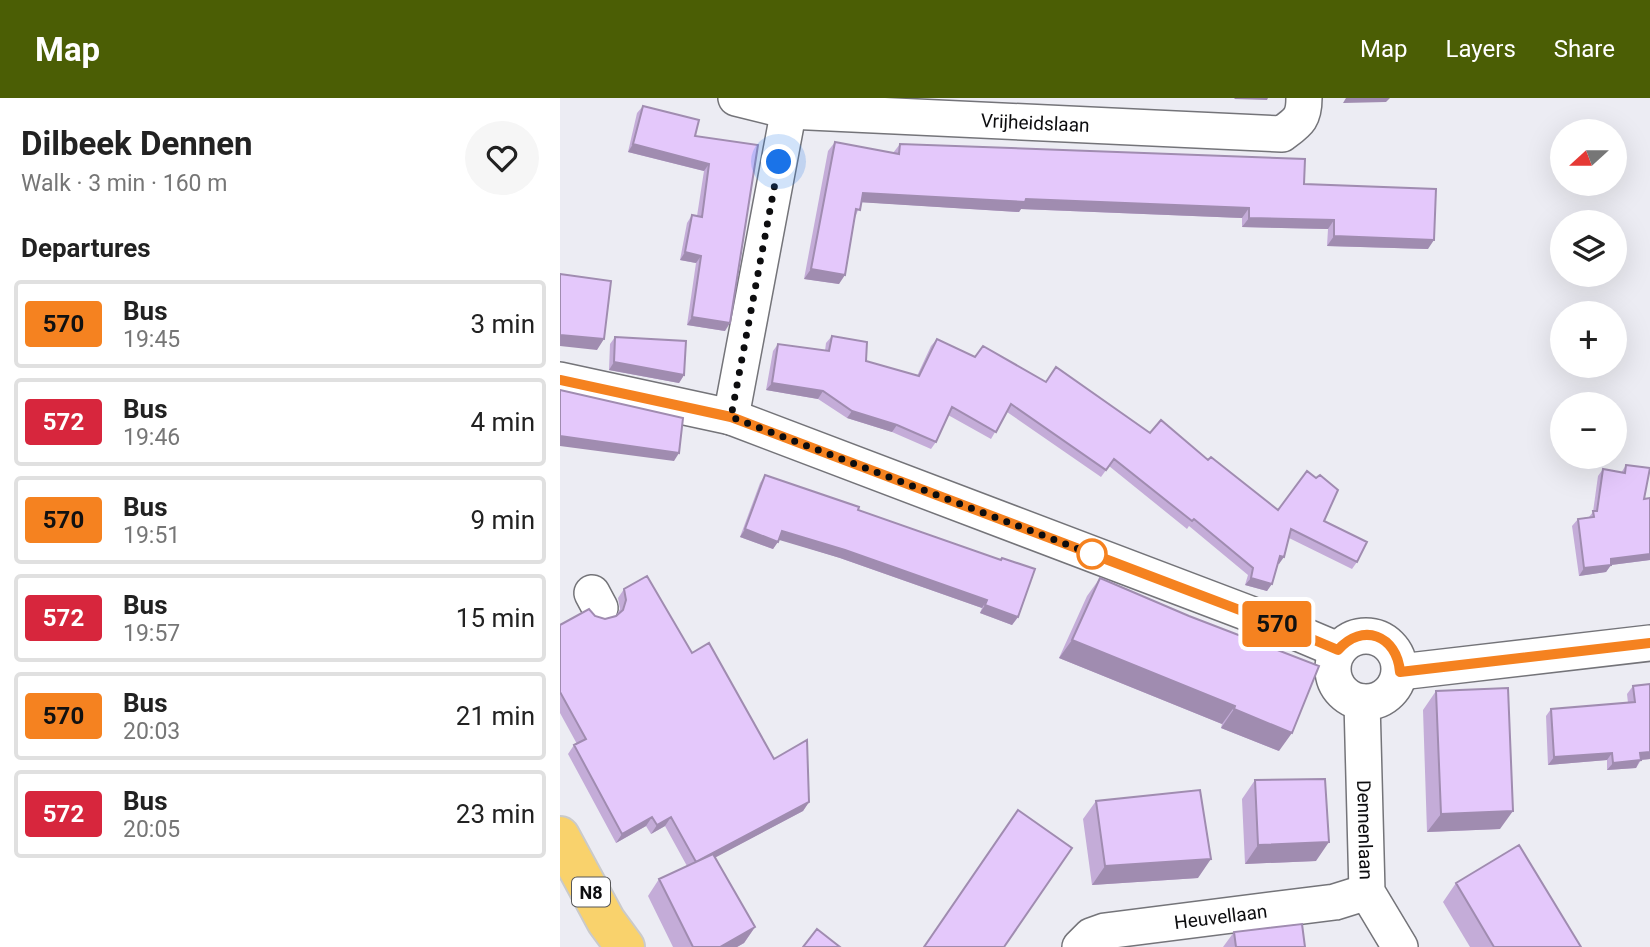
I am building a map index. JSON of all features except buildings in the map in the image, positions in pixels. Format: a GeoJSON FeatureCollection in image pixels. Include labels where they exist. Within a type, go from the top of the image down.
{"type":"FeatureCollection","features":[{"type":"Feature","properties":{"kind":"main road","name":"N8"},"geometry":{"type":"LineString","coordinates":[[560,836],[606,920],[625,947]]}},
{"type":"Feature","properties":{"kind":"main road","name":"N8"},"geometry":{"type":"LineString","coordinates":[[560,888],[592,947]]}},
{"type":"Feature","properties":{"kind":"street","name":"Vrijheidslaan"},"geometry":{"type":"LineString","coordinates":[[736,98],[789,105],[1282,134],[1304,113],[1304,98]]}},
{"type":"Feature","properties":{"kind":"street"},"geometry":{"type":"LineString","coordinates":[[731,417],[789,105]]}},
{"type":"Feature","properties":{"kind":"street"},"geometry":{"type":"LineString","coordinates":[[560,380],[731,417],[1274,623],[1338,650]]}},
{"type":"Feature","properties":{"kind":"street"},"geometry":{"type":"LineString","coordinates":[[1377,636],[1394,650],[1399,660],[1400,672],[1396,685],[1388,695],[1376,701],[1362,702],[1349,698],[1339,689],[1333,677],[1333,663],[1338,650],[1345,642],[1355,637],[1377,636]]}},
{"type":"Feature","properties":{"kind":"street"},"geometry":{"type":"LineString","coordinates":[[1400,672],[1650,643]]}},
{"type":"Feature","properties":{"kind":"street","name":"Dennenlaan"},"geometry":{"type":"LineString","coordinates":[[1362,702],[1367,892],[1400,947]]}},
{"type":"Feature","properties":{"kind":"street","name":"Heuvellaan"},"geometry":{"type":"LineString","coordinates":[[1080,947],[1091,936],[1105,931],[1335,902],[1367,892]]}},
{"type":"Feature","properties":{"kind":"bus line","name":"570"},"geometry":{"type":"LineString","coordinates":[[560,380],[731,417],[1274,623],[1338,650],[1345,642],[1355,637],[1377,636],[1394,650],[1399,660],[1400,672],[1650,643]]}},
{"type":"Feature","properties":{"kind":"route"},"geometry":{"type":"LineString","coordinates":[[779,162],[731,417],[1092,554]]}}]}
